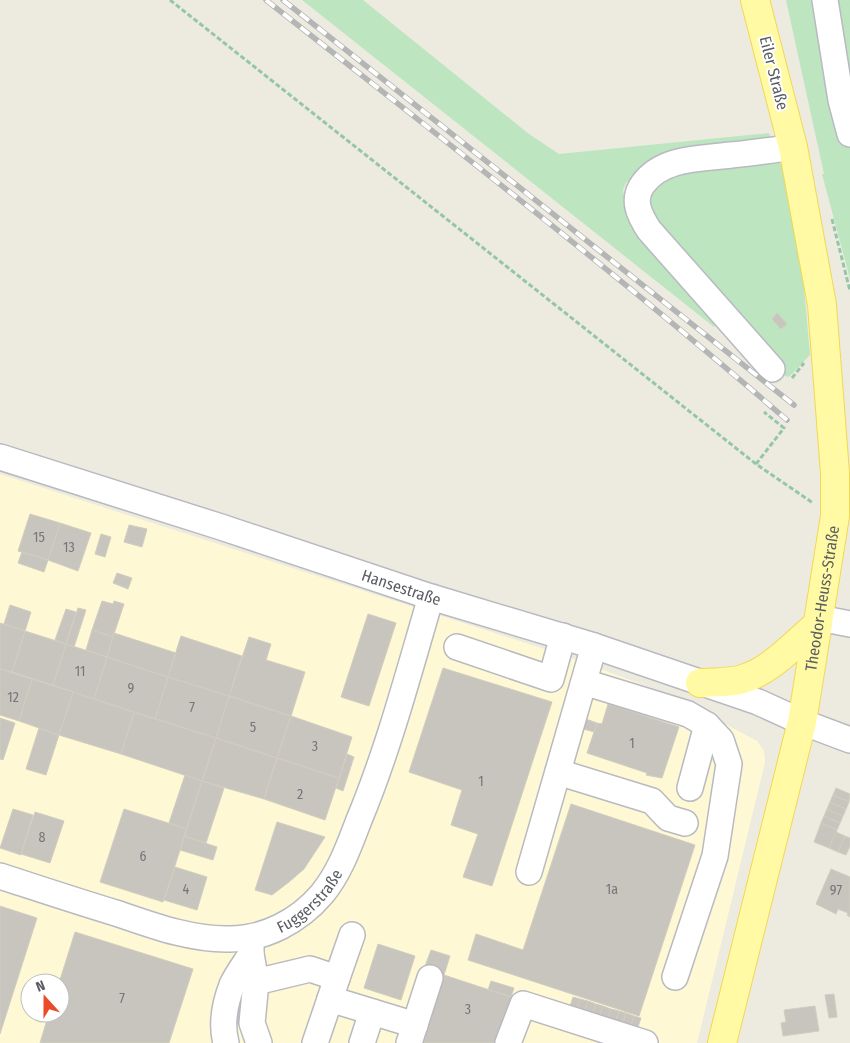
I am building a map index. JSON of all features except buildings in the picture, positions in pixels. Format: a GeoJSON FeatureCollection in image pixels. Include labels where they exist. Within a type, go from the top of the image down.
{"type":"FeatureCollection","features":[{"type":"Feature","properties":{"kind":"main road","name":"Eiler Straße"},"geometry":{"type":"LineString","coordinates":[[755,0],[792,147]]}},
{"type":"Feature","properties":{"kind":"main road","name":"Theodor-Heuss-Straße"},"geometry":{"type":"LineString","coordinates":[[722,1043],[802,722],[835,516],[835,473],[822,306],[792,147]]}},
{"type":"Feature","properties":{"kind":"main road"},"geometry":{"type":"LineString","coordinates":[[700,683],[741,680],[753,675],[767,667],[819,621]]}},
{"type":"Feature","properties":{"kind":"street"},"geometry":{"type":"LineString","coordinates":[[824,0],[841,100],[850,134]]}},
{"type":"Feature","properties":{"kind":"street"},"geometry":{"type":"LineString","coordinates":[[781,376],[650,230],[641,217],[637,203],[638,191],[648,178],[661,167],[682,161],[765,152],[792,147]]}},
{"type":"Feature","properties":{"kind":"street","name":"Hansestraße"},"geometry":{"type":"LineString","coordinates":[[0,457],[236,532],[431,597],[594,646],[758,702],[802,722],[850,740]]}},
{"type":"Feature","properties":{"kind":"street","name":"Fuggerstraße"},"geometry":{"type":"LineString","coordinates":[[0,876],[183,933],[206,938],[230,939],[251,945],[271,931],[299,916],[322,894],[340,869],[375,781],[431,597]]}},
{"type":"Feature","properties":{"kind":"street"},"geometry":{"type":"LineString","coordinates":[[819,621],[850,624]]}},
{"type":"Feature","properties":{"kind":"street"},"geometry":{"type":"LineString","coordinates":[[457,647],[551,679],[563,636]]}},
{"type":"Feature","properties":{"kind":"street"},"geometry":{"type":"LineString","coordinates":[[530,872],[594,646]]}},
{"type":"Feature","properties":{"kind":"street"},"geometry":{"type":"LineString","coordinates":[[584,682],[688,714],[707,725],[721,740],[729,764],[715,856],[675,977]]}},
{"type":"Feature","properties":{"kind":"street"},"geometry":{"type":"LineString","coordinates":[[690,788],[707,725]]}},
{"type":"Feature","properties":{"kind":"street"},"geometry":{"type":"LineString","coordinates":[[558,772],[652,801],[668,818],[685,823]]}},
{"type":"Feature","properties":{"kind":"street"},"geometry":{"type":"LineString","coordinates":[[314,1043],[352,935]]}},
{"type":"Feature","properties":{"kind":"street"},"geometry":{"type":"LineString","coordinates":[[251,945],[256,982],[252,1022],[259,1043]]}},
{"type":"Feature","properties":{"kind":"street"},"geometry":{"type":"LineString","coordinates":[[226,1043],[223,1029],[233,984],[251,945]]}},
{"type":"Feature","properties":{"kind":"street"},"geometry":{"type":"LineString","coordinates":[[256,982],[310,969],[333,988],[412,1034],[430,978]]}},
{"type":"Feature","properties":{"kind":"street"},"geometry":{"type":"LineString","coordinates":[[508,1043],[523,1004],[645,1043]]}},
{"type":"Feature","properties":{"kind":"street"},"geometry":{"type":"LineString","coordinates":[[362,1043],[372,1012]]}},
{"type":"Feature","properties":{"kind":"path"},"geometry":{"type":"LineString","coordinates":[[170,0],[756,464],[802,497],[835,516]]}},
{"type":"Feature","properties":{"kind":"path"},"geometry":{"type":"LineString","coordinates":[[781,376],[806,361]]}},
{"type":"Feature","properties":{"kind":"path"},"geometry":{"type":"LineString","coordinates":[[756,464],[784,428],[764,412]]}},
{"type":"Feature","properties":{"kind":"shaded area"},"geometry":{"type":"Polygon","coordinates":[[[0,474],[566,656],[646,686],[693,707],[757,741],[764,751],[765,762],[697,1043],[0,1043],[0,474]]]}},
{"type":"Feature","properties":{"kind":"green space"},"geometry":{"type":"Polygon","coordinates":[[[302,0],[363,0],[529,134],[559,154],[769,133],[772,143],[643,167],[626,183],[623,190],[625,203],[632,217],[720,319],[714,327],[302,0]]]}},
{"type":"Feature","properties":{"kind":"green space"},"geometry":{"type":"Polygon","coordinates":[[[786,0],[850,0],[850,279],[822,174],[824,174],[786,0]]]}},
{"type":"Feature","properties":{"kind":"green space"},"geometry":{"type":"Polygon","coordinates":[[[774,159],[785,167],[802,265],[810,355],[789,377],[785,376],[651,218],[646,204],[653,190],[665,178],[682,169],[774,159]]]}},
{"type":"Feature","properties":{"kind":"railway"},"geometry":{"type":"LineString","coordinates":[[266,0],[594,259],[787,420]]}},
{"type":"Feature","properties":{"kind":"railway"},"geometry":{"type":"LineString","coordinates":[[283,0],[794,405]]}}]}
